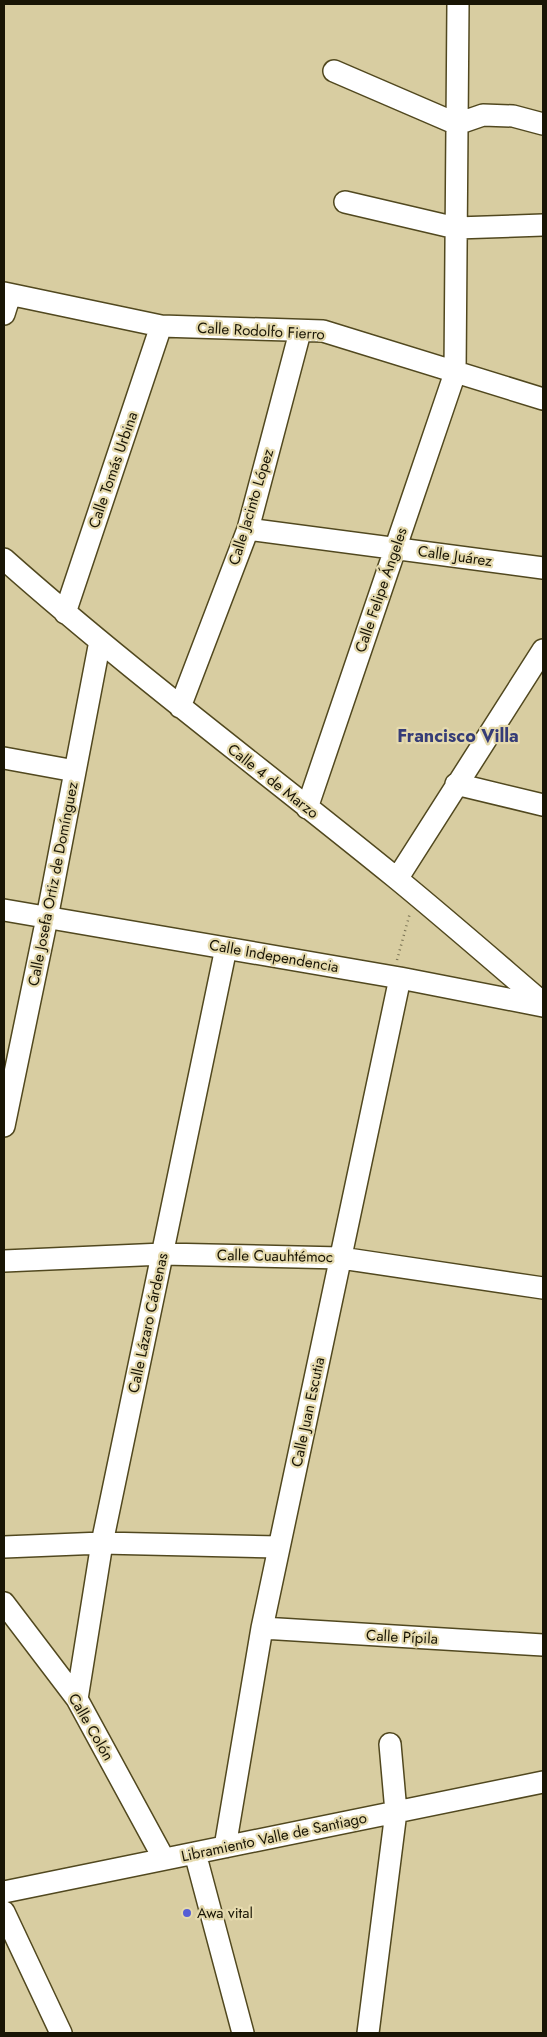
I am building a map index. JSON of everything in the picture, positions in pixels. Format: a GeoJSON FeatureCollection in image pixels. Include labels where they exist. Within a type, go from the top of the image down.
{"type":"FeatureCollection","features":[{"type":"Feature","properties":{"kind":"street","name":"Calle Felipe Ángeles"},"geometry":{"type":"LineString","coordinates":[[307,808],[455,373],[458,4]]}},
{"type":"Feature","properties":{"kind":"street"},"geometry":{"type":"LineString","coordinates":[[334,71],[457,124],[484,115],[513,116],[543,124]]}},
{"type":"Feature","properties":{"kind":"street"},"geometry":{"type":"LineString","coordinates":[[345,202],[456,228],[543,225]]}},
{"type":"Feature","properties":{"kind":"street","name":"Calle Rodolfo Fierro"},"geometry":{"type":"LineString","coordinates":[[6,300],[161,326],[300,332],[323,331],[543,399]]}},
{"type":"Feature","properties":{"kind":"street","name":"Calle Tomás Urbina"},"geometry":{"type":"LineString","coordinates":[[65,613],[161,326]]}},
{"type":"Feature","properties":{"kind":"street","name":"Calle Jacinto López"},"geometry":{"type":"LineString","coordinates":[[180,707],[248,529],[300,332]]}},
{"type":"Feature","properties":{"kind":"street","name":"Calle Juárez"},"geometry":{"type":"LineString","coordinates":[[248,529],[543,568]]}},
{"type":"Feature","properties":{"kind":"street","name":"Calle 4 de Marzo"},"geometry":{"type":"LineString","coordinates":[[4,559],[65,613],[180,707],[397,879],[543,1004]]}},
{"type":"Feature","properties":{"kind":"street","name":"Calle Josefa Ortiz de Domínguez"},"geometry":{"type":"LineString","coordinates":[[4,1126],[47,918],[100,641]]}},
{"type":"Feature","properties":{"kind":"street"},"geometry":{"type":"LineString","coordinates":[[397,879],[456,784],[534,681],[543,650]]}},
{"type":"Feature","properties":{"kind":"street"},"geometry":{"type":"LineString","coordinates":[[4,758],[75,771]]}},
{"type":"Feature","properties":{"kind":"street"},"geometry":{"type":"LineString","coordinates":[[456,784],[543,805]]}},
{"type":"Feature","properties":{"kind":"street","name":"Calle Independencia"},"geometry":{"type":"LineString","coordinates":[[4,910],[543,1004]]}},
{"type":"Feature","properties":{"kind":"street","name":"Calle Lázaro Cárdenas"},"geometry":{"type":"LineString","coordinates":[[77,1699],[102,1543],[226,948]]}},
{"type":"Feature","properties":{"kind":"street","name":"Calle Juan Escutia"},"geometry":{"type":"LineString","coordinates":[[226,1847],[262,1628],[400,978]]}},
{"type":"Feature","properties":{"kind":"street"},"geometry":{"type":"LineString","coordinates":[[4,1040],[16,1068]]}},
{"type":"Feature","properties":{"kind":"street","name":"Calle Cuauhtémoc"},"geometry":{"type":"LineString","coordinates":[[4,1261],[163,1254],[341,1258],[543,1288]]}},
{"type":"Feature","properties":{"kind":"street"},"geometry":{"type":"LineString","coordinates":[[4,1547],[102,1543],[279,1548]]}},
{"type":"Feature","properties":{"kind":"street","name":"Calle Colón"},"geometry":{"type":"LineString","coordinates":[[4,1604],[77,1699],[164,1859]]}},
{"type":"Feature","properties":{"kind":"street","name":"Calle Pípila"},"geometry":{"type":"LineString","coordinates":[[262,1628],[543,1645]]}},
{"type":"Feature","properties":{"kind":"street"},"geometry":{"type":"LineString","coordinates":[[368,2033],[396,1812],[390,1744]]}},
{"type":"Feature","properties":{"kind":"street","name":"Libramiento Valle de Santiago"},"geometry":{"type":"LineString","coordinates":[[4,1892],[543,1782]]}},
{"type":"Feature","properties":{"kind":"street"},"geometry":{"type":"LineString","coordinates":[[196,1853],[243,2033]]}},
{"type":"Feature","properties":{"kind":"street"},"geometry":{"type":"LineString","coordinates":[[4,1912],[61,2033]]}},
{"type":"Feature","properties":{"kind":"path"},"geometry":{"type":"LineString","coordinates":[[400,978],[397,959],[416,895]]}},
{"type":"Feature","properties":{"kind":"place","name":"Awa vital"},"geometry":{"type":"Point","coordinates":[187,1913]}},
{"type":"Feature","properties":{"kind":"district","name":"Francisco Villa"},"geometry":{"type":"Point","coordinates":[458,736]}}]}
